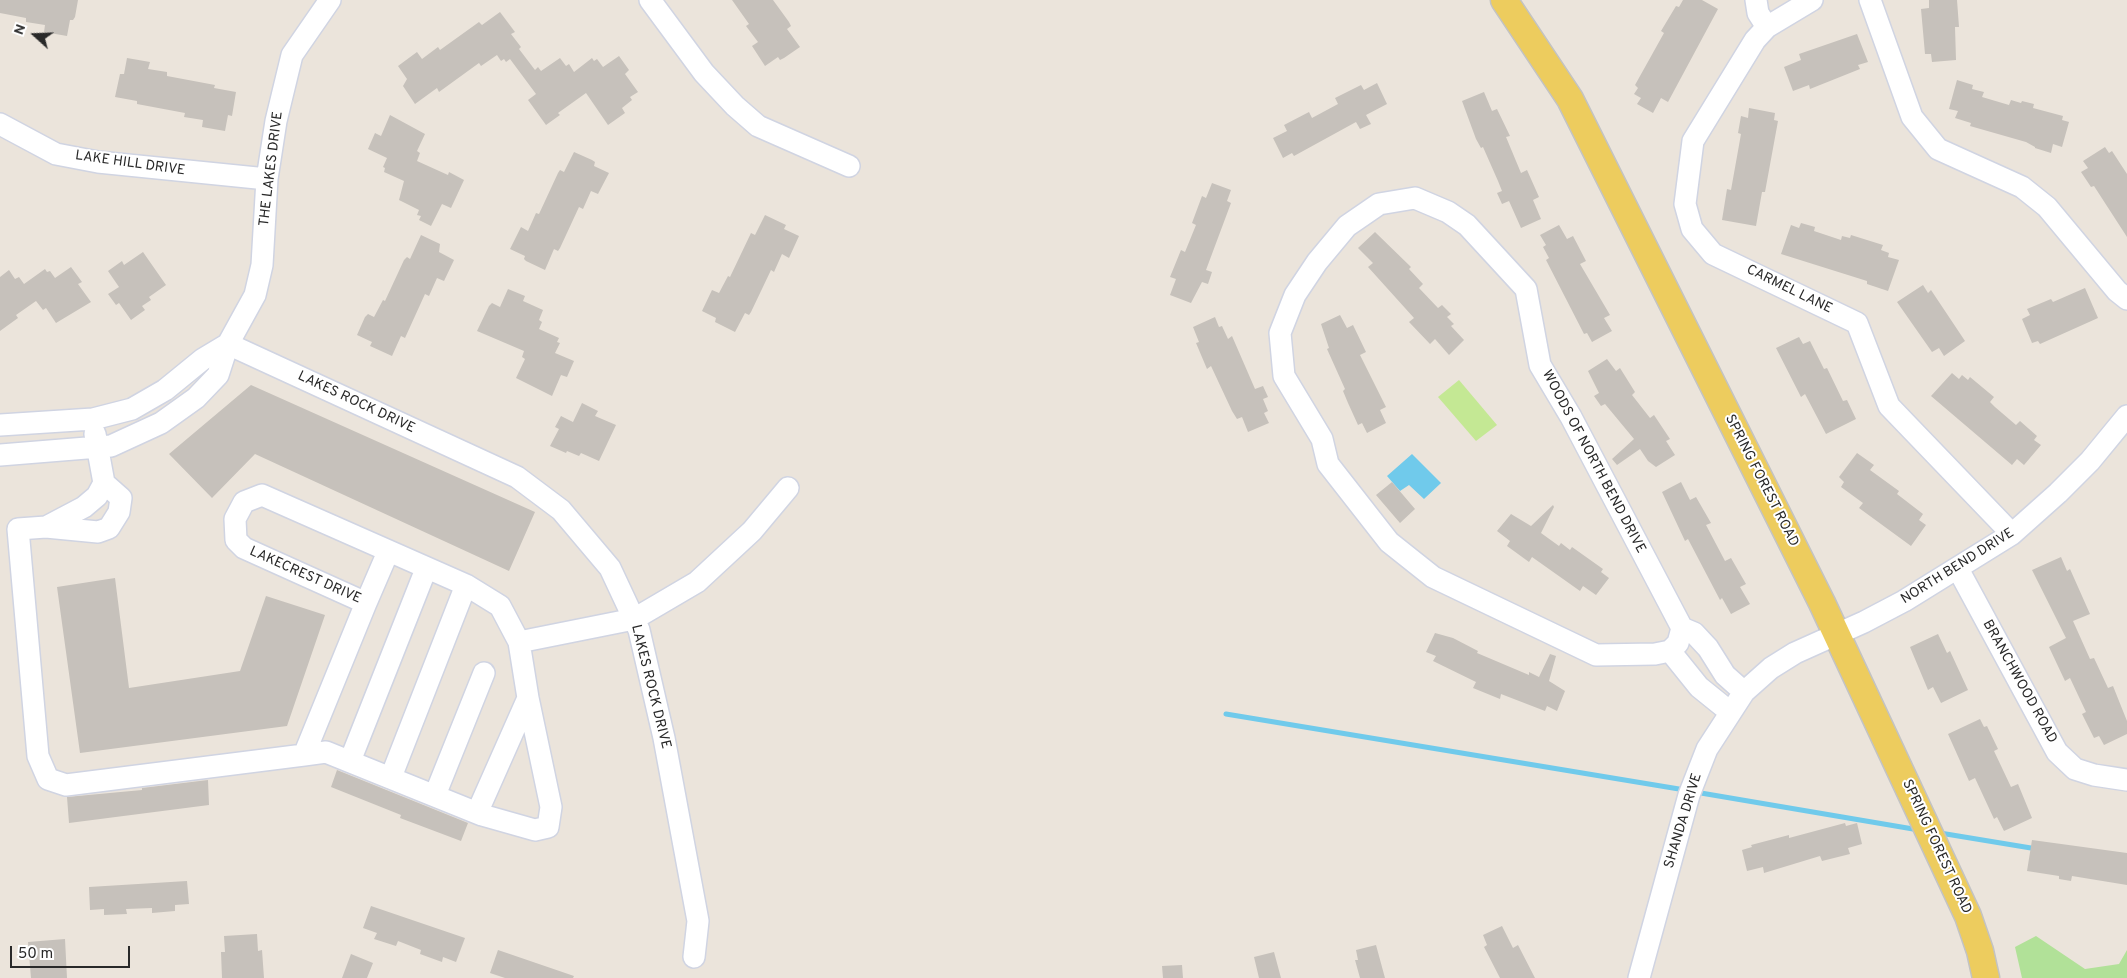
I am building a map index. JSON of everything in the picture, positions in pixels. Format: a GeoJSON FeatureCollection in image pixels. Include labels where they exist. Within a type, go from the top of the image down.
{"type":"FeatureCollection","features":[{"type":"Feature","properties":{"kind":"main road","name":"SPRING FOREST ROAD"},"geometry":{"type":"LineString","coordinates":[[1504,0],[1570,98],[1836,633],[1968,916],[1980,951],[1986,978]]}},
{"type":"Feature","properties":{"kind":"street","name":"THE LAKES DRIVE"},"geometry":{"type":"LineString","coordinates":[[0,455],[111,446],[161,423],[196,398],[218,375],[228,344],[255,295],[262,265],[267,179],[276,120],[292,55],[330,0]]}},
{"type":"Feature","properties":{"kind":"street"},"geometry":{"type":"LineString","coordinates":[[650,0],[704,73],[735,106],[758,126],[849,166]]}},
{"type":"Feature","properties":{"kind":"street"},"geometry":{"type":"LineString","coordinates":[[1756,0],[1758,14],[1767,27]]}},
{"type":"Feature","properties":{"kind":"street","name":"CARMEL LANE"},"geometry":{"type":"LineString","coordinates":[[1812,0],[1767,27],[1755,40],[1693,141],[1685,204],[1692,229],[1713,254],[1857,323],[1889,406],[2012,534]]}},
{"type":"Feature","properties":{"kind":"street"},"geometry":{"type":"LineString","coordinates":[[1870,0],[1912,117],[1938,149],[2022,187],[2047,207],[2118,292],[2127,299]]}},
{"type":"Feature","properties":{"kind":"street","name":"LAKE HILL DRIVE"},"geometry":{"type":"LineString","coordinates":[[0,124],[56,154],[172,171],[267,179]]}},
{"type":"Feature","properties":{"kind":"street","name":"WOODS OF NORTH BEND DRIVE"},"geometry":{"type":"LineString","coordinates":[[1670,651],[1655,654],[1596,655],[1432,577],[1389,542],[1357,504],[1328,464],[1322,439],[1284,376],[1280,333],[1295,295],[1317,262],[1347,226],[1379,204],[1415,198],[1448,212],[1467,225],[1526,289],[1540,365],[1571,417],[1682,628],[1694,633],[1708,648],[1725,675],[1744,692]]}},
{"type":"Feature","properties":{"kind":"street"},"geometry":{"type":"LineString","coordinates":[[0,425],[93,419],[132,409],[165,390],[202,359],[228,344]]}},
{"type":"Feature","properties":{"kind":"street","name":"LAKES ROCK DRIVE"},"geometry":{"type":"LineString","coordinates":[[228,344],[517,477],[561,510],[610,568],[639,630],[664,738],[698,921],[694,957]]}},
{"type":"Feature","properties":{"kind":"street","name":"NORTH BEND DRIVE"},"geometry":{"type":"LineString","coordinates":[[1836,633],[1869,620],[1958,569],[2012,534],[2065,487],[2090,461],[2127,416]]}},
{"type":"Feature","properties":{"kind":"street"},"geometry":{"type":"LineString","coordinates":[[93,419],[96,447],[104,483]]}},
{"type":"Feature","properties":{"kind":"street","name":"LAKECREST DRIVE"},"geometry":{"type":"LineString","coordinates":[[77,521],[97,496],[104,483],[121,498],[120,512],[109,528],[98,532],[77,521],[55,520],[46,527],[18,529],[38,756],[48,779],[66,785],[304,756],[326,752],[477,813],[535,830],[548,827],[550,807],[519,642],[500,606],[466,585],[426,569],[262,495],[244,502],[235,519],[236,540],[244,548],[366,603],[304,756]]}},
{"type":"Feature","properties":{"kind":"street"},"geometry":{"type":"LineString","coordinates":[[519,642],[634,619],[697,582],[752,531],[788,488]]}},
{"type":"Feature","properties":{"kind":"street"},"geometry":{"type":"LineString","coordinates":[[366,603],[388,552]]}},
{"type":"Feature","properties":{"kind":"street"},"geometry":{"type":"LineString","coordinates":[[350,761],[426,569]]}},
{"type":"Feature","properties":{"kind":"street","name":"BRANCHWOOD ROAD"},"geometry":{"type":"LineString","coordinates":[[1958,569],[2057,752],[2075,769],[2094,775],[2127,780]]}},
{"type":"Feature","properties":{"kind":"street"},"geometry":{"type":"LineString","coordinates":[[391,777],[466,585]]}},
{"type":"Feature","properties":{"kind":"street"},"geometry":{"type":"LineString","coordinates":[[1682,628],[1678,643],[1670,651],[1699,687],[1730,712]]}},
{"type":"Feature","properties":{"kind":"street","name":"SHANDA DRIVE"},"geometry":{"type":"LineString","coordinates":[[1639,978],[1689,795],[1707,749],[1744,692],[1779,663],[1836,633]]}},
{"type":"Feature","properties":{"kind":"street"},"geometry":{"type":"LineString","coordinates":[[435,795],[484,673]]}},
{"type":"Feature","properties":{"kind":"street"},"geometry":{"type":"LineString","coordinates":[[477,813],[528,698]]}},
{"type":"Feature","properties":{"kind":"green space"},"geometry":{"type":"Polygon","coordinates":[[[1459,380],[1497,425],[1476,441],[1438,397],[1459,380]]]}},
{"type":"Feature","properties":{"kind":"green space"},"geometry":{"type":"Polygon","coordinates":[[[2036,936],[2085,969],[2119,964],[2127,950],[2127,978],[2022,978],[2015,947],[2036,936]]]}},
{"type":"Feature","properties":{"kind":"water"},"geometry":{"type":"Polygon","coordinates":[[[1412,454],[1441,483],[1424,499],[1409,485],[1400,491],[1387,476],[1412,454]]]}},
{"type":"Feature","properties":{"kind":"building"},"geometry":{"type":"Polygon","coordinates":[[[0,0],[78,0],[75,17],[73,20],[70,20],[67,36],[44,32],[45,25],[26,22],[26,18],[0,13],[0,0]]]}},
{"type":"Feature","properties":{"kind":"building"},"geometry":{"type":"Polygon","coordinates":[[[732,0],[773,0],[789,22],[791,26],[787,29],[800,47],[784,58],[780,60],[778,57],[765,66],[752,46],[758,42],[746,26],[749,24],[732,0]]]}},
{"type":"Feature","properties":{"kind":"building"},"geometry":{"type":"Polygon","coordinates":[[[1683,0],[1702,0],[1718,9],[1668,102],[1661,98],[1653,113],[1637,104],[1641,98],[1634,94],[1638,88],[1635,85],[1664,33],[1661,31],[1676,6],[1679,7],[1683,0]]]}},
{"type":"Feature","properties":{"kind":"building"},"geometry":{"type":"Polygon","coordinates":[[[1929,0],[1957,0],[1959,27],[1955,27],[1956,60],[1932,62],[1931,54],[1925,54],[1921,9],[1929,8],[1929,0]]]}},
{"type":"Feature","properties":{"kind":"building"},"geometry":{"type":"Polygon","coordinates":[[[500,12],[515,32],[511,34],[521,47],[519,49],[535,70],[538,67],[541,71],[560,58],[566,66],[569,64],[574,72],[592,58],[594,61],[597,59],[603,67],[619,56],[629,70],[625,74],[638,92],[630,97],[632,100],[622,108],[625,113],[608,125],[586,93],[558,113],[560,115],[546,125],[528,100],[536,94],[510,59],[506,62],[504,59],[501,61],[497,55],[481,66],[479,63],[439,92],[437,88],[415,104],[403,86],[407,79],[398,66],[417,52],[422,59],[438,47],[440,50],[479,22],[482,25],[500,12]]]}},
{"type":"Feature","properties":{"kind":"building"},"geometry":{"type":"Polygon","coordinates":[[[1857,34],[1868,62],[1858,65],[1860,69],[1810,89],[1809,85],[1793,91],[1784,67],[1801,60],[1799,54],[1857,34]]]}},
{"type":"Feature","properties":{"kind":"building"},"geometry":{"type":"Polygon","coordinates":[[[127,58],[150,62],[148,69],[167,72],[167,76],[215,85],[214,88],[236,92],[232,116],[228,115],[225,131],[202,127],[203,120],[184,117],[185,113],[137,104],[137,101],[115,97],[120,74],[124,74],[127,58]]]}},
{"type":"Feature","properties":{"kind":"building"},"geometry":{"type":"Polygon","coordinates":[[[1957,80],[1973,85],[1972,89],[1984,92],[1982,97],[2009,105],[2011,100],[2021,103],[2022,101],[2034,104],[2033,108],[2063,116],[2062,120],[2069,122],[2062,147],[2053,144],[2051,153],[2035,148],[2026,142],[1970,126],[1971,123],[1955,118],[1958,111],[1949,109],[1957,80]]]}},
{"type":"Feature","properties":{"kind":"building"},"geometry":{"type":"Polygon","coordinates":[[[1377,83],[1387,104],[1366,115],[1371,124],[1360,129],[1356,122],[1294,156],[1292,153],[1283,158],[1273,138],[1287,131],[1284,125],[1309,112],[1312,118],[1338,104],[1335,98],[1361,85],[1364,90],[1377,83]]]}},
{"type":"Feature","properties":{"kind":"building"},"geometry":{"type":"Polygon","coordinates":[[[1484,92],[1492,111],[1497,109],[1510,136],[1506,137],[1521,173],[1527,170],[1539,197],[1533,200],[1541,219],[1521,228],[1509,201],[1502,204],[1497,193],[1502,191],[1483,147],[1481,148],[1476,139],[1462,101],[1484,92]]]}},
{"type":"Feature","properties":{"kind":"building"},"geometry":{"type":"Polygon","coordinates":[[[1749,108],[1775,113],[1774,120],[1778,121],[1765,192],[1762,192],[1756,226],[1722,220],[1727,189],[1731,190],[1741,134],[1738,133],[1741,116],[1748,118],[1749,108]]]}},
{"type":"Feature","properties":{"kind":"building"},"geometry":{"type":"Polygon","coordinates":[[[390,115],[425,134],[417,151],[420,153],[417,161],[448,175],[449,172],[464,180],[451,208],[442,204],[431,226],[419,220],[421,216],[417,215],[419,210],[399,200],[404,181],[384,172],[385,168],[383,167],[387,158],[368,149],[375,133],[381,136],[390,115]]]}},
{"type":"Feature","properties":{"kind":"building"},"geometry":{"type":"Polygon","coordinates":[[[2105,147],[2109,153],[2112,151],[2127,174],[2127,237],[2094,186],[2091,187],[2081,172],[2088,168],[2083,161],[2105,147]]]}},
{"type":"Feature","properties":{"kind":"building"},"geometry":{"type":"Polygon","coordinates":[[[574,152],[592,160],[595,162],[594,166],[609,173],[598,194],[591,191],[583,209],[579,207],[560,248],[558,251],[554,249],[545,270],[526,261],[524,259],[525,256],[510,249],[521,227],[528,231],[536,213],[539,214],[558,173],[560,170],[564,172],[574,152]]]}},
{"type":"Feature","properties":{"kind":"building"},"geometry":{"type":"Polygon","coordinates":[[[1212,183],[1231,190],[1227,201],[1231,203],[1206,270],[1212,272],[1208,284],[1202,282],[1191,303],[1170,295],[1176,279],[1170,277],[1181,250],[1185,252],[1196,225],[1192,223],[1202,196],[1206,198],[1212,183]]]}},
{"type":"Feature","properties":{"kind":"building"},"geometry":{"type":"Polygon","coordinates":[[[765,215],[786,225],[784,229],[799,236],[789,258],[782,254],[774,272],[771,270],[751,312],[749,315],[745,313],[735,332],[715,322],[716,318],[702,311],[712,290],[719,293],[728,276],[730,277],[751,233],[755,235],[765,215]]]}},
{"type":"Feature","properties":{"kind":"building"},"geometry":{"type":"Polygon","coordinates":[[[1801,223],[1815,227],[1814,231],[1841,240],[1842,236],[1850,238],[1851,235],[1883,245],[1881,250],[1889,253],[1888,257],[1899,260],[1888,291],[1867,284],[1867,281],[1781,254],[1791,225],[1799,228],[1801,223]]]}},
{"type":"Feature","properties":{"kind":"building"},"geometry":{"type":"Polygon","coordinates":[[[1559,225],[1567,239],[1573,236],[1586,261],[1580,264],[1610,315],[1604,318],[1612,331],[1592,342],[1587,333],[1584,334],[1546,260],[1549,258],[1543,247],[1546,245],[1540,235],[1559,225]]]}},
{"type":"Feature","properties":{"kind":"building"},"geometry":{"type":"Polygon","coordinates":[[[1375,232],[1411,267],[1409,269],[1423,284],[1419,288],[1438,308],[1442,305],[1451,314],[1447,317],[1454,324],[1451,326],[1464,340],[1449,355],[1435,339],[1430,344],[1409,322],[1414,318],[1368,267],[1373,263],[1358,248],[1375,232]]]}},
{"type":"Feature","properties":{"kind":"building"},"geometry":{"type":"Polygon","coordinates":[[[421,235],[440,244],[439,252],[454,260],[444,281],[437,278],[429,296],[425,294],[405,338],[401,336],[392,356],[370,346],[372,342],[357,335],[365,317],[368,314],[374,317],[383,300],[385,301],[404,260],[407,257],[410,259],[421,235]]]}},
{"type":"Feature","properties":{"kind":"building"},"geometry":{"type":"Polygon","coordinates":[[[143,252],[166,285],[149,297],[151,300],[142,306],[145,310],[131,320],[119,303],[116,305],[108,294],[119,287],[108,271],[122,261],[124,265],[143,252]]]}},
{"type":"Feature","properties":{"kind":"building"},"geometry":{"type":"Polygon","coordinates":[[[71,267],[82,282],[78,284],[91,302],[56,323],[46,308],[43,310],[36,301],[16,315],[18,318],[0,331],[0,277],[9,270],[15,279],[19,277],[24,284],[45,269],[47,272],[50,271],[55,278],[71,267]]]}},
{"type":"Feature","properties":{"kind":"building"},"geometry":{"type":"Polygon","coordinates":[[[1923,285],[1928,293],[1931,290],[1965,341],[1944,356],[1939,348],[1932,352],[1897,302],[1923,285]]]}},
{"type":"Feature","properties":{"kind":"building"},"geometry":{"type":"Polygon","coordinates":[[[2085,288],[2098,318],[2040,344],[2038,341],[2032,343],[2022,319],[2030,315],[2027,309],[2051,299],[2053,302],[2085,288]]]}},
{"type":"Feature","properties":{"kind":"building"},"geometry":{"type":"Polygon","coordinates":[[[508,289],[525,296],[523,301],[543,310],[539,320],[542,322],[539,329],[559,338],[557,342],[560,343],[555,353],[574,361],[567,377],[561,375],[552,396],[516,378],[525,359],[522,357],[524,351],[477,331],[489,306],[492,303],[500,307],[508,289]]]}},
{"type":"Feature","properties":{"kind":"building"},"geometry":{"type":"Polygon","coordinates":[[[1340,315],[1347,328],[1353,325],[1366,352],[1360,355],[1386,407],[1380,410],[1386,423],[1367,433],[1362,423],[1358,425],[1348,403],[1343,391],[1345,389],[1327,349],[1329,348],[1321,324],[1340,315]]]}},
{"type":"Feature","properties":{"kind":"building"},"geometry":{"type":"Polygon","coordinates":[[[1215,317],[1219,327],[1222,326],[1228,339],[1232,336],[1255,389],[1263,386],[1268,397],[1263,399],[1268,411],[1264,413],[1269,423],[1248,432],[1242,417],[1237,419],[1232,411],[1211,366],[1207,369],[1196,343],[1199,342],[1193,327],[1215,317]]]}},
{"type":"Feature","properties":{"kind":"building"},"geometry":{"type":"Polygon","coordinates":[[[1799,337],[1803,344],[1810,341],[1824,369],[1827,368],[1843,401],[1847,400],[1856,419],[1826,434],[1805,394],[1801,397],[1776,348],[1799,337]]]}},
{"type":"Feature","properties":{"kind":"building"},"geometry":{"type":"Polygon","coordinates":[[[1607,359],[1616,371],[1620,368],[1635,392],[1632,395],[1650,418],[1654,415],[1670,439],[1666,441],[1675,455],[1656,467],[1648,461],[1640,449],[1617,465],[1612,459],[1634,439],[1605,404],[1601,406],[1594,396],[1599,393],[1588,371],[1607,359]]]}},
{"type":"Feature","properties":{"kind":"building"},"geometry":{"type":"Polygon","coordinates":[[[1952,373],[1959,379],[1962,375],[1968,380],[1970,377],[1994,397],[1990,402],[1995,407],[2016,425],[2020,421],[2037,436],[2034,440],[2041,445],[2024,465],[2017,459],[2012,465],[1931,396],[1952,373]]]}},
{"type":"Feature","properties":{"kind":"building"},"geometry":{"type":"Polygon","coordinates":[[[251,385],[535,512],[509,571],[255,454],[212,498],[169,454],[251,385]]]}},
{"type":"Feature","properties":{"kind":"building"},"geometry":{"type":"Polygon","coordinates":[[[582,403],[598,411],[595,416],[616,425],[599,461],[581,453],[579,456],[550,446],[559,429],[555,427],[561,416],[573,422],[582,403]]]}},
{"type":"Feature","properties":{"kind":"building"},"geometry":{"type":"Polygon","coordinates":[[[1857,453],[1874,465],[1870,470],[1899,491],[1897,494],[1923,514],[1919,520],[1926,525],[1911,546],[1859,508],[1863,503],[1841,487],[1844,482],[1839,477],[1857,453]]]}},
{"type":"Feature","properties":{"kind":"building"},"geometry":{"type":"Polygon","coordinates":[[[1392,482],[1415,509],[1400,523],[1376,495],[1392,482]]]}},
{"type":"Feature","properties":{"kind":"building"},"geometry":{"type":"Polygon","coordinates":[[[1681,482],[1690,500],[1696,497],[1711,523],[1706,525],[1725,561],[1731,558],[1746,584],[1740,587],[1750,604],[1731,614],[1722,598],[1720,600],[1688,539],[1685,541],[1662,492],[1681,482]]]}},
{"type":"Feature","properties":{"kind":"building"},"geometry":{"type":"Polygon","coordinates":[[[1553,505],[1554,507],[1541,533],[1559,546],[1561,543],[1570,550],[1572,547],[1603,569],[1601,572],[1609,578],[1596,595],[1583,586],[1580,591],[1532,557],[1529,562],[1507,546],[1510,541],[1497,531],[1511,514],[1531,526],[1553,505]]]}},
{"type":"Feature","properties":{"kind":"building"},"geometry":{"type":"Polygon","coordinates":[[[2061,557],[2067,571],[2070,569],[2090,614],[2073,621],[2090,659],[2094,658],[2108,688],[2113,686],[2127,721],[2127,734],[2104,745],[2099,736],[2094,738],[2082,714],[2086,712],[2070,678],[2065,681],[2049,647],[2066,638],[2032,570],[2061,557]]]}},
{"type":"Feature","properties":{"kind":"building"},"geometry":{"type":"Polygon","coordinates":[[[115,578],[129,688],[240,671],[266,596],[325,615],[287,726],[80,753],[57,587],[115,578]]]}},
{"type":"Feature","properties":{"kind":"building"},"geometry":{"type":"Polygon","coordinates":[[[1435,633],[1453,638],[1478,651],[1477,653],[1529,675],[1529,672],[1539,677],[1550,654],[1556,656],[1549,681],[1565,691],[1557,711],[1547,706],[1545,711],[1501,694],[1500,699],[1473,688],[1476,682],[1433,661],[1436,656],[1426,652],[1435,633]]]}},
{"type":"Feature","properties":{"kind":"building"},"geometry":{"type":"Polygon","coordinates":[[[1938,634],[1947,653],[1950,651],[1968,690],[1941,703],[1933,687],[1928,690],[1910,647],[1938,634]]]}},
{"type":"Feature","properties":{"kind":"building"},"geometry":{"type":"Polygon","coordinates":[[[1980,719],[1984,727],[1987,726],[1998,749],[1994,751],[2011,787],[2018,784],[2032,818],[2004,831],[1997,817],[1994,819],[1975,778],[1969,781],[1948,734],[1980,719]]]}},
{"type":"Feature","properties":{"kind":"building"},"geometry":{"type":"Polygon","coordinates":[[[337,770],[468,823],[461,841],[400,818],[401,815],[331,787],[337,770]]]}},
{"type":"Feature","properties":{"kind":"building"},"geometry":{"type":"Polygon","coordinates":[[[208,780],[209,805],[69,823],[67,797],[142,790],[142,788],[208,780]]]}},
{"type":"Feature","properties":{"kind":"building"},"geometry":{"type":"Polygon","coordinates":[[[1845,823],[1846,826],[1857,823],[1862,844],[1848,848],[1850,854],[1822,861],[1820,856],[1764,873],[1763,867],[1747,871],[1742,850],[1752,847],[1751,845],[1789,835],[1789,838],[1845,823]]]}},
{"type":"Feature","properties":{"kind":"building"},"geometry":{"type":"Polygon","coordinates":[[[2032,840],[2127,853],[2127,885],[2072,876],[2071,881],[2059,879],[2059,876],[2027,871],[2032,840]]]}},
{"type":"Feature","properties":{"kind":"building"},"geometry":{"type":"Polygon","coordinates":[[[187,881],[189,904],[175,905],[175,911],[152,913],[152,908],[126,909],[127,914],[104,915],[104,909],[90,910],[89,887],[187,881]]]}},
{"type":"Feature","properties":{"kind":"building"},"geometry":{"type":"Polygon","coordinates":[[[371,906],[465,938],[456,962],[443,957],[442,962],[420,954],[421,950],[398,941],[396,946],[374,939],[377,933],[363,928],[371,906]]]}},
{"type":"Feature","properties":{"kind":"building"},"geometry":{"type":"Polygon","coordinates":[[[1502,926],[1513,948],[1518,945],[1535,978],[1500,978],[1484,947],[1487,945],[1483,935],[1502,926]]]}},
{"type":"Feature","properties":{"kind":"building"},"geometry":{"type":"Polygon","coordinates":[[[257,934],[258,951],[262,950],[264,978],[222,978],[221,952],[225,952],[224,936],[257,934]]]}},
{"type":"Feature","properties":{"kind":"building"},"geometry":{"type":"Polygon","coordinates":[[[65,939],[67,978],[31,978],[28,942],[65,939]]]}},
{"type":"Feature","properties":{"kind":"building"},"geometry":{"type":"Polygon","coordinates":[[[1376,945],[1385,978],[1360,978],[1355,960],[1358,960],[1356,950],[1376,945]]]}},
{"type":"Feature","properties":{"kind":"building"},"geometry":{"type":"Polygon","coordinates":[[[498,950],[574,976],[573,978],[505,978],[490,973],[498,950]]]}},
{"type":"Feature","properties":{"kind":"building"},"geometry":{"type":"Polygon","coordinates":[[[1274,952],[1281,978],[1259,978],[1254,957],[1274,952]]]}},
{"type":"Feature","properties":{"kind":"building"},"geometry":{"type":"Polygon","coordinates":[[[351,954],[373,963],[367,978],[342,978],[351,954]]]}},
{"type":"Feature","properties":{"kind":"building"},"geometry":{"type":"Polygon","coordinates":[[[1182,965],[1183,978],[1163,978],[1162,966],[1182,965]]]}},
{"type":"Feature","properties":{"kind":"waterway"},"geometry":{"type":"LineString","coordinates":[[1226,714],[1685,790]]}},
{"type":"Feature","properties":{"kind":"waterway"},"geometry":{"type":"LineString","coordinates":[[1695,792],[1919,830]]}},
{"type":"Feature","properties":{"kind":"waterway"},"geometry":{"type":"LineString","coordinates":[[1940,833],[2037,849]]}}]}
